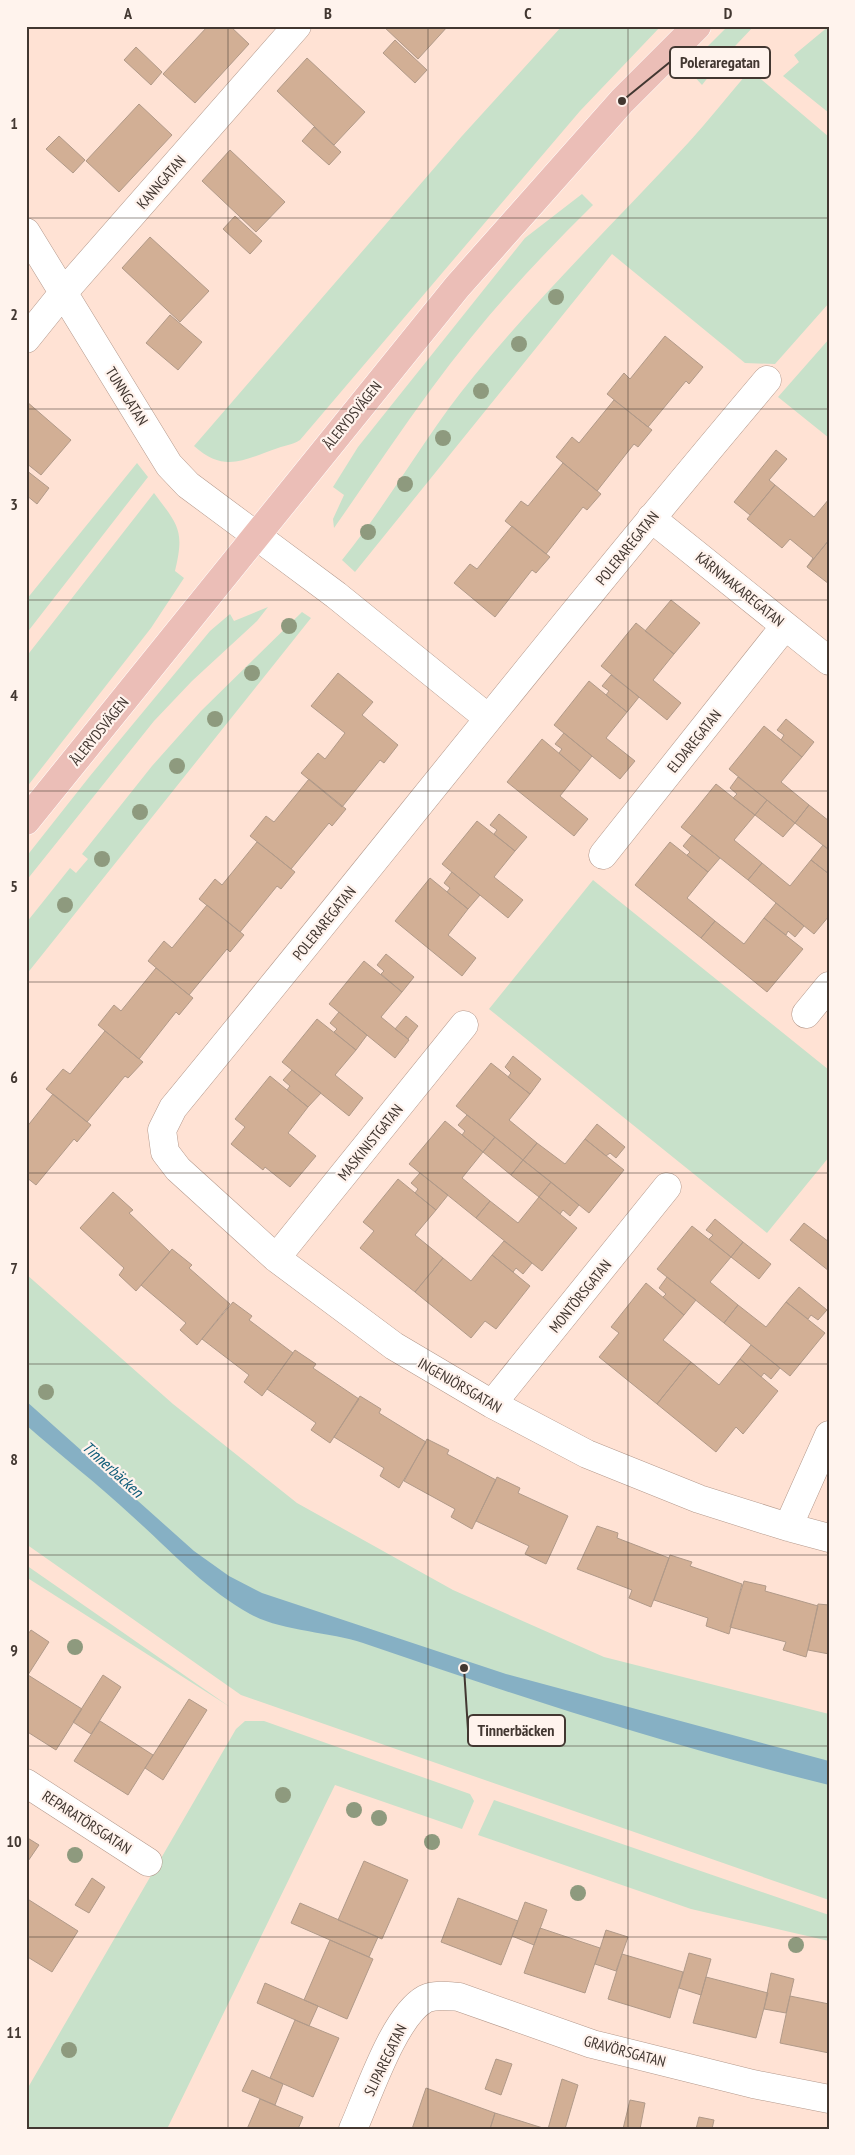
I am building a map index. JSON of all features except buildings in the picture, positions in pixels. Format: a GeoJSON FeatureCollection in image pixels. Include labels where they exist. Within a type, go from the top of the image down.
{"type":"FeatureCollection","features":[{"type":"Feature","properties":{"kind":"main road","name":"ÅLERYDSVÄGEN"},"geometry":{"type":"LineString","coordinates":[[26,821],[256,534],[458,287],[622,101],[697,26]]}},
{"type":"Feature","properties":{"kind":"street","name":"KANNGATAN"},"geometry":{"type":"LineString","coordinates":[[26,339],[63,293],[297,26]]}},
{"type":"Feature","properties":{"kind":"street","name":"TUNNGATAN"},"geometry":{"type":"LineString","coordinates":[[26,232],[169,465],[188,484],[256,534]]}},
{"type":"Feature","properties":{"kind":"street","name":"POLERAREGATAN"},"geometry":{"type":"LineString","coordinates":[[162,1130],[173,1108],[651,518],[767,380]]}},
{"type":"Feature","properties":{"kind":"street","name":"KÄRNMAKAREGATAN"},"geometry":{"type":"LineString","coordinates":[[651,518],[829,661]]}},
{"type":"Feature","properties":{"kind":"street"},"geometry":{"type":"LineString","coordinates":[[256,534],[336,595],[488,718]]}},
{"type":"Feature","properties":{"kind":"street","name":"ELDAREGATAN"},"geometry":{"type":"LineString","coordinates":[[603,855],[785,626]]}},
{"type":"Feature","properties":{"kind":"street"},"geometry":{"type":"LineString","coordinates":[[806,1014],[829,986]]}},
{"type":"Feature","properties":{"kind":"street","name":"MASKINISTGATAN"},"geometry":{"type":"LineString","coordinates":[[276,1258],[464,1026]]}},
{"type":"Feature","properties":{"kind":"street","name":"INGENJÖRSGATAN"},"geometry":{"type":"LineString","coordinates":[[162,1130],[165,1152],[178,1169],[276,1258],[394,1346],[492,1404],[609,1464],[699,1499],[829,1538]]}},
{"type":"Feature","properties":{"kind":"street","name":"MONTÖRSGATAN"},"geometry":{"type":"LineString","coordinates":[[492,1404],[667,1187]]}},
{"type":"Feature","properties":{"kind":"street"},"geometry":{"type":"LineString","coordinates":[[788,1527],[829,1435]]}},
{"type":"Feature","properties":{"kind":"street","name":"REPARATÖRSGATAN"},"geometry":{"type":"LineString","coordinates":[[26,1783],[148,1862]]}},
{"type":"Feature","properties":{"kind":"street","name":"GRAVÖRSGATAN"},"geometry":{"type":"LineString","coordinates":[[426,1999],[442,1995],[458,1997],[592,2044],[752,2084],[829,2099]]}},
{"type":"Feature","properties":{"kind":"street","name":"SLIPAREGATAN"},"geometry":{"type":"LineString","coordinates":[[353,2129],[397,2030],[411,2010],[426,1999]]}},
{"type":"Feature","properties":{"kind":"green space"},"geometry":{"type":"Polygon","coordinates":[[[562,26],[661,26],[580,111],[300,440],[235,462],[216,460],[205,455],[194,446],[462,136],[562,26]]]}},
{"type":"Feature","properties":{"kind":"green space"},"geometry":{"type":"Polygon","coordinates":[[[728,26],[754,26],[720,62],[702,85],[692,74],[706,48],[728,26]]]}},
{"type":"Feature","properties":{"kind":"green space"},"geometry":{"type":"Polygon","coordinates":[[[829,26],[829,113],[783,76],[799,62],[794,55],[829,26]]]}},
{"type":"Feature","properties":{"kind":"green space"},"geometry":{"type":"Polygon","coordinates":[[[755,74],[829,137],[829,303],[775,364],[745,363],[612,254],[355,572],[342,560],[474,376],[552,286],[689,142],[745,76],[755,74]]]}},
{"type":"Feature","properties":{"kind":"green space"},"geometry":{"type":"Polygon","coordinates":[[[582,194],[593,205],[550,248],[469,340],[419,405],[334,528],[333,519],[344,495],[333,487],[358,447],[525,238],[582,194]]]}},
{"type":"Feature","properties":{"kind":"green space"},"geometry":{"type":"Polygon","coordinates":[[[829,339],[829,438],[778,397],[829,339]]]}},
{"type":"Feature","properties":{"kind":"green space"},"geometry":{"type":"Polygon","coordinates":[[[137,463],[148,477],[26,634],[26,600],[137,463]]]}},
{"type":"Feature","properties":{"kind":"green space"},"geometry":{"type":"Polygon","coordinates":[[[154,493],[169,513],[177,529],[179,546],[175,571],[184,578],[151,628],[26,788],[26,657],[154,493]]]}},
{"type":"Feature","properties":{"kind":"green space"},"geometry":{"type":"Polygon","coordinates":[[[268,607],[257,621],[192,681],[154,721],[26,881],[26,857],[90,776],[210,631],[230,614],[234,621],[268,607]]]}},
{"type":"Feature","properties":{"kind":"green space"},"geometry":{"type":"Polygon","coordinates":[[[302,612],[311,618],[26,975],[26,923],[70,868],[76,873],[88,859],[82,854],[152,766],[201,711],[302,612]]]}},
{"type":"Feature","properties":{"kind":"green space"},"geometry":{"type":"Polygon","coordinates":[[[593,880],[829,1070],[829,1157],[767,1233],[489,1009],[593,880]]]}},
{"type":"Feature","properties":{"kind":"green space"},"geometry":{"type":"Polygon","coordinates":[[[26,1274],[173,1404],[297,1503],[453,1590],[604,1657],[829,1714],[829,1900],[241,1695],[26,1544],[26,1274]]]}},
{"type":"Feature","properties":{"kind":"green space"},"geometry":{"type":"Polygon","coordinates":[[[26,1565],[230,1707],[26,1577],[26,1565]]]}},
{"type":"Feature","properties":{"kind":"green space"},"geometry":{"type":"Polygon","coordinates":[[[245,1721],[264,1721],[470,1794],[474,1801],[462,1829],[335,1785],[167,2129],[26,2129],[26,2091],[236,1729],[245,1721]]]}},
{"type":"Feature","properties":{"kind":"green space"},"geometry":{"type":"Polygon","coordinates":[[[494,1800],[829,1915],[829,1941],[691,1909],[478,1835],[494,1800]]]}},
{"type":"Feature","properties":{"kind":"water"},"geometry":{"type":"Polygon","coordinates":[[[26,1401],[194,1551],[229,1576],[262,1593],[506,1674],[829,1761],[829,1785],[653,1737],[350,1639],[290,1628],[262,1620],[234,1604],[203,1581],[119,1504],[26,1425],[26,1401]]]}},
{"type":"Feature","properties":{"kind":"place","name":"Poleraregatan"},"geometry":{"type":"Point","coordinates":[622,101]}},
{"type":"Feature","properties":{"kind":"place","name":"Tinnerbäcken"},"geometry":{"type":"Point","coordinates":[464,1668]}}]}
